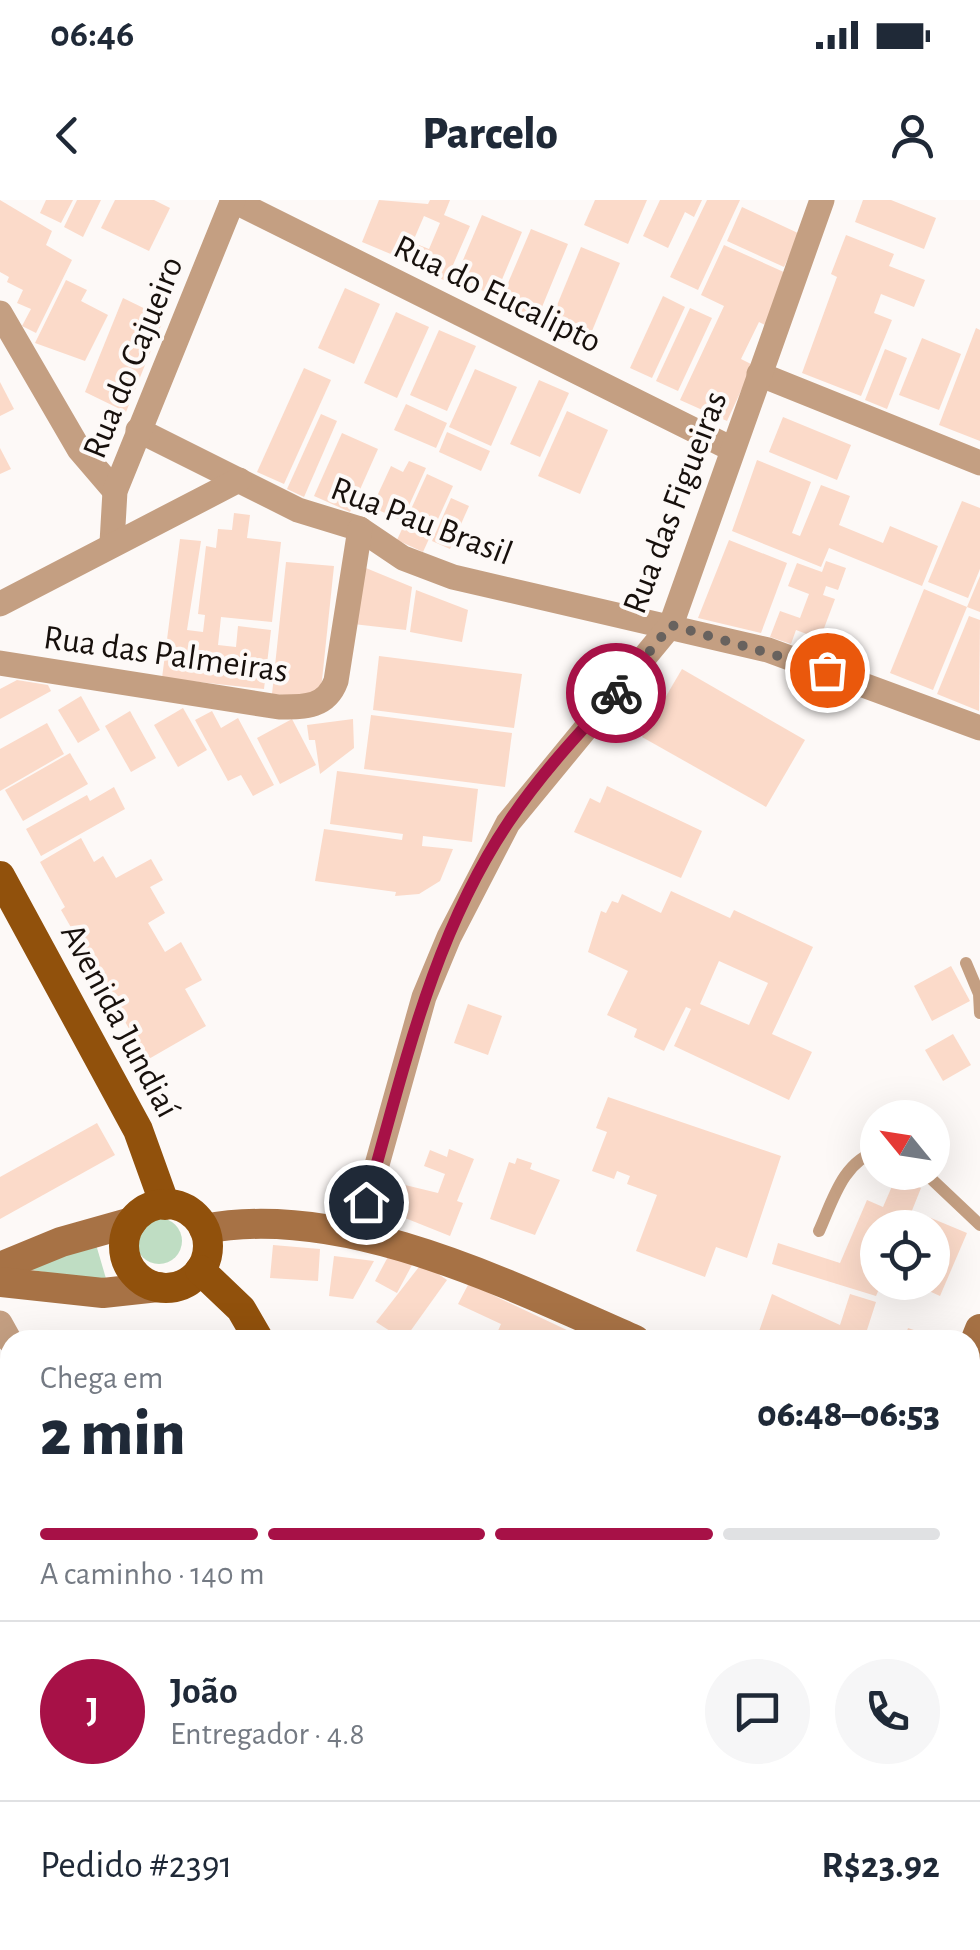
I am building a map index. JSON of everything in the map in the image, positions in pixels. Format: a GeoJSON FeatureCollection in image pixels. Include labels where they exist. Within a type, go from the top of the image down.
{"type":"FeatureCollection","features":[{"type":"Feature","properties":{"kind":"main road","name":"Avenida Jundiaí"},"geometry":{"type":"LineString","coordinates":[[0,876],[138,1130],[165,1205]]}},
{"type":"Feature","properties":{"kind":"main road"},"geometry":{"type":"LineString","coordinates":[[165,1205],[186,1210],[204,1229],[208,1250],[200,1270],[182,1285],[158,1287],[136,1276],[127,1259],[125,1240],[132,1222],[147,1210],[165,1205]]}},
{"type":"Feature","properties":{"kind":"main road"},"geometry":{"type":"LineString","coordinates":[[200,1270],[241,1309],[253,1330]]}},
{"type":"Feature","properties":{"kind":"street","name":"Rua do Cajueiro"},"geometry":{"type":"LineString","coordinates":[[112,543],[115,492],[232,200]]}},
{"type":"Feature","properties":{"kind":"street","name":"Rua do Eucalipto"},"geometry":{"type":"LineString","coordinates":[[232,200],[732,449]]}},
{"type":"Feature","properties":{"kind":"street","name":"Rua das Figueiras"},"geometry":{"type":"LineString","coordinates":[[357,1236],[424,996],[476,878],[508,823],[545,774],[671,625],[819,201]]}},
{"type":"Feature","properties":{"kind":"street"},"geometry":{"type":"LineString","coordinates":[[0,313],[79,449],[115,492]]}},
{"type":"Feature","properties":{"kind":"street"},"geometry":{"type":"LineString","coordinates":[[759,374],[980,463]]}},
{"type":"Feature","properties":{"kind":"street","name":"Rua Pau Brasil"},"geometry":{"type":"LineString","coordinates":[[138,430],[298,510],[360,530],[403,558],[453,577],[768,650],[980,728]]}},
{"type":"Feature","properties":{"kind":"street"},"geometry":{"type":"LineString","coordinates":[[0,604],[240,480]]}},
{"type":"Feature","properties":{"kind":"street","name":"Rua das Palmeiras"},"geometry":{"type":"LineString","coordinates":[[0,664],[279,708],[316,704],[328,696],[336,681],[360,530]]}},
{"type":"Feature","properties":{"kind":"street"},"geometry":{"type":"LineString","coordinates":[[0,1267],[61,1242],[132,1222]]}},
{"type":"Feature","properties":{"kind":"street"},"geometry":{"type":"LineString","coordinates":[[204,1229],[281,1226],[357,1236],[456,1266],[611,1330]]}},
{"type":"Feature","properties":{"kind":"street"},"geometry":{"type":"LineString","coordinates":[[0,1282],[103,1293],[158,1287]]}},
{"type":"Feature","properties":{"kind":"lane"},"geometry":{"type":"LineString","coordinates":[[966,963],[978,994],[980,1013]]}},
{"type":"Feature","properties":{"kind":"lane"},"geometry":{"type":"LineString","coordinates":[[819,1231],[843,1177],[860,1157]]}},
{"type":"Feature","properties":{"kind":"lane"},"geometry":{"type":"LineString","coordinates":[[943,1190],[980,1226]]}},
{"type":"Feature","properties":{"kind":"green space"},"geometry":{"type":"Polygon","coordinates":[[[159,1218],[175,1225],[182,1241],[175,1257],[159,1264],[143,1257],[136,1241],[143,1225],[159,1218]]]}},
{"type":"Feature","properties":{"kind":"green space"},"geometry":{"type":"Polygon","coordinates":[[[95,1241],[107,1282],[13,1267],[95,1241]]]}},
{"type":"Feature","properties":{"kind":"building"},"geometry":{"type":"Polygon","coordinates":[[[0,200],[52,231],[46,245],[72,260],[36,333],[22,326],[31,309],[17,303],[23,290],[7,282],[9,277],[0,272],[0,200]]]}},
{"type":"Feature","properties":{"kind":"building"},"geometry":{"type":"Polygon","coordinates":[[[46,200],[73,200],[61,223],[40,213],[46,200]]]}},
{"type":"Feature","properties":{"kind":"building"},"geometry":{"type":"Polygon","coordinates":[[[77,200],[101,200],[83,237],[64,227],[77,200]]]}},
{"type":"Feature","properties":{"kind":"building"},"geometry":{"type":"Polygon","coordinates":[[[115,200],[154,200],[170,208],[149,251],[101,228],[115,200]]]}},
{"type":"Feature","properties":{"kind":"building"},"geometry":{"type":"Polygon","coordinates":[[[379,200],[428,204],[430,200],[450,200],[444,215],[470,226],[446,281],[410,266],[419,245],[429,249],[440,223],[424,216],[405,260],[362,242],[379,200]]]}},
{"type":"Feature","properties":{"kind":"building"},"geometry":{"type":"Polygon","coordinates":[[[595,200],[647,200],[628,244],[584,225],[595,200]]]}},
{"type":"Feature","properties":{"kind":"building"},"geometry":{"type":"Polygon","coordinates":[[[660,200],[702,200],[694,217],[685,212],[668,248],[643,236],[660,200]]]}},
{"type":"Feature","properties":{"kind":"building"},"geometry":{"type":"Polygon","coordinates":[[[707,200],[740,200],[698,290],[670,277],[707,200]]]}},
{"type":"Feature","properties":{"kind":"building"},"geometry":{"type":"Polygon","coordinates":[[[863,200],[891,200],[936,218],[924,249],[855,222],[863,200]]]}},
{"type":"Feature","properties":{"kind":"building"},"geometry":{"type":"Polygon","coordinates":[[[742,207],[800,234],[784,267],[727,241],[742,207]]]}},
{"type":"Feature","properties":{"kind":"building"},"geometry":{"type":"Polygon","coordinates":[[[482,215],[522,232],[495,296],[455,279],[482,215]]]}},
{"type":"Feature","properties":{"kind":"building"},"geometry":{"type":"Polygon","coordinates":[[[531,229],[568,244],[535,324],[497,309],[531,229]]]}},
{"type":"Feature","properties":{"kind":"building"},"geometry":{"type":"Polygon","coordinates":[[[846,235],[894,254],[889,266],[925,280],[914,307],[881,294],[874,313],[892,320],[861,396],[802,373],[837,277],[831,274],[846,235]]]}},
{"type":"Feature","properties":{"kind":"building"},"geometry":{"type":"Polygon","coordinates":[[[724,245],[786,273],[765,325],[759,322],[741,359],[753,365],[727,421],[680,400],[724,306],[701,295],[724,245]]]}},
{"type":"Feature","properties":{"kind":"building"},"geometry":{"type":"Polygon","coordinates":[[[581,247],[620,263],[585,348],[546,332],[581,247]]]}},
{"type":"Feature","properties":{"kind":"building"},"geometry":{"type":"Polygon","coordinates":[[[66,280],[87,290],[81,301],[108,315],[85,361],[35,343],[66,280]]]}},
{"type":"Feature","properties":{"kind":"building"},"geometry":{"type":"Polygon","coordinates":[[[345,288],[380,304],[354,364],[318,348],[345,288]]]}},
{"type":"Feature","properties":{"kind":"building"},"geometry":{"type":"Polygon","coordinates":[[[663,296],[685,307],[652,378],[630,368],[663,296]]]}},
{"type":"Feature","properties":{"kind":"building"},"geometry":{"type":"Polygon","coordinates":[[[123,298],[164,318],[126,412],[85,392],[123,298]]]}},
{"type":"Feature","properties":{"kind":"building"},"geometry":{"type":"Polygon","coordinates":[[[690,308],[712,318],[678,391],[656,381],[690,308]]]}},
{"type":"Feature","properties":{"kind":"building"},"geometry":{"type":"Polygon","coordinates":[[[396,312],[429,327],[397,398],[364,383],[396,312]]]}},
{"type":"Feature","properties":{"kind":"building"},"geometry":{"type":"Polygon","coordinates":[[[976,328],[980,330],[980,441],[939,425],[976,328]]]}},
{"type":"Feature","properties":{"kind":"building"},"geometry":{"type":"Polygon","coordinates":[[[439,330],[476,346],[447,411],[410,395],[439,330]]]}},
{"type":"Feature","properties":{"kind":"building"},"geometry":{"type":"Polygon","coordinates":[[[922,338],[961,354],[939,410],[899,395],[922,338]]]}},
{"type":"Feature","properties":{"kind":"building"},"geometry":{"type":"Polygon","coordinates":[[[885,349],[907,358],[887,409],[865,400],[885,349]]]}},
{"type":"Feature","properties":{"kind":"building"},"geometry":{"type":"Polygon","coordinates":[[[304,368],[331,380],[284,484],[257,472],[304,368]]]}},
{"type":"Feature","properties":{"kind":"building"},"geometry":{"type":"Polygon","coordinates":[[[475,369],[517,387],[491,446],[449,427],[475,369]]]}},
{"type":"Feature","properties":{"kind":"building"},"geometry":{"type":"Polygon","coordinates":[[[539,380],[569,393],[540,457],[510,444],[539,380]]]}},
{"type":"Feature","properties":{"kind":"building"},"geometry":{"type":"Polygon","coordinates":[[[0,382],[14,409],[0,416],[0,382]]]}},
{"type":"Feature","properties":{"kind":"building"},"geometry":{"type":"Polygon","coordinates":[[[406,404],[447,423],[436,448],[394,430],[406,404]]]}},
{"type":"Feature","properties":{"kind":"building"},"geometry":{"type":"Polygon","coordinates":[[[567,411],[608,430],[580,494],[538,476],[567,411]]]}},
{"type":"Feature","properties":{"kind":"building"},"geometry":{"type":"Polygon","coordinates":[[[321,414],[337,421],[304,497],[287,489],[321,414]]]}},
{"type":"Feature","properties":{"kind":"building"},"geometry":{"type":"Polygon","coordinates":[[[783,417],[851,445],[837,480],[769,452],[783,417]]]}},
{"type":"Feature","properties":{"kind":"building"},"geometry":{"type":"Polygon","coordinates":[[[447,432],[490,451],[481,471],[439,452],[447,432]]]}},
{"type":"Feature","properties":{"kind":"building"},"geometry":{"type":"Polygon","coordinates":[[[342,433],[378,449],[350,512],[314,496],[342,433]]]}},
{"type":"Feature","properties":{"kind":"building"},"geometry":{"type":"Polygon","coordinates":[[[0,448],[11,469],[0,474],[0,448]]]}},
{"type":"Feature","properties":{"kind":"building"},"geometry":{"type":"Polygon","coordinates":[[[757,460],[811,482],[792,533],[800,536],[821,485],[850,496],[839,525],[883,543],[890,526],[938,546],[922,586],[829,548],[821,567],[732,531],[757,460]]]}},
{"type":"Feature","properties":{"kind":"building"},"geometry":{"type":"Polygon","coordinates":[[[409,461],[426,468],[402,521],[372,507],[391,466],[403,472],[409,461]]]}},
{"type":"Feature","properties":{"kind":"building"},"geometry":{"type":"Polygon","coordinates":[[[427,474],[453,486],[423,552],[397,540],[427,474]]]}},
{"type":"Feature","properties":{"kind":"building"},"geometry":{"type":"Polygon","coordinates":[[[451,498],[469,506],[450,549],[432,541],[451,498]]]}},
{"type":"Feature","properties":{"kind":"building"},"geometry":{"type":"Polygon","coordinates":[[[962,501],[980,508],[980,569],[968,598],[928,582],[962,501]]]}},
{"type":"Feature","properties":{"kind":"building"},"geometry":{"type":"Polygon","coordinates":[[[234,513],[250,515],[247,538],[281,542],[272,622],[221,617],[218,645],[236,647],[238,626],[271,630],[264,689],[162,678],[180,539],[201,541],[187,630],[203,632],[205,615],[198,614],[206,546],[216,548],[218,529],[232,530],[234,513]]]}},
{"type":"Feature","properties":{"kind":"building"},"geometry":{"type":"Polygon","coordinates":[[[729,540],[787,563],[761,633],[698,618],[729,540]]]}},
{"type":"Feature","properties":{"kind":"building"},"geometry":{"type":"Polygon","coordinates":[[[826,561],[846,568],[838,590],[826,586],[823,595],[835,599],[820,639],[796,630],[791,644],[770,637],[780,611],[800,618],[809,594],[788,586],[797,563],[822,572],[826,561]]]}},
{"type":"Feature","properties":{"kind":"building"},"geometry":{"type":"Polygon","coordinates":[[[286,562],[334,566],[320,699],[272,694],[286,562]]]}},
{"type":"Feature","properties":{"kind":"building"},"geometry":{"type":"Polygon","coordinates":[[[361,566],[412,587],[406,630],[353,624],[361,566]]]}},
{"type":"Feature","properties":{"kind":"building"},"geometry":{"type":"Polygon","coordinates":[[[980,576],[980,612],[967,607],[980,576]]]}},
{"type":"Feature","properties":{"kind":"building"},"geometry":{"type":"Polygon","coordinates":[[[924,589],[967,607],[933,690],[890,673],[924,589]]]}},
{"type":"Feature","properties":{"kind":"building"},"geometry":{"type":"Polygon","coordinates":[[[416,590],[468,610],[462,642],[410,632],[416,590]]]}},
{"type":"Feature","properties":{"kind":"building"},"geometry":{"type":"Polygon","coordinates":[[[969,616],[980,620],[979,711],[937,694],[969,616]]]}},
{"type":"Feature","properties":{"kind":"building"},"geometry":{"type":"Polygon","coordinates":[[[379,656],[522,674],[514,728],[373,710],[379,656]]]}},
{"type":"Feature","properties":{"kind":"building"},"geometry":{"type":"Polygon","coordinates":[[[682,669],[805,740],[766,807],[642,737],[682,669]]]}},
{"type":"Feature","properties":{"kind":"building"},"geometry":{"type":"Polygon","coordinates":[[[17,680],[48,685],[51,691],[0,719],[0,689],[17,680]]]}},
{"type":"Feature","properties":{"kind":"building"},"geometry":{"type":"Polygon","coordinates":[[[81,696],[100,730],[78,743],[58,710],[81,696]]]}},
{"type":"Feature","properties":{"kind":"building"},"geometry":{"type":"Polygon","coordinates":[[[183,708],[207,750],[178,767],[154,725],[183,708]]]}},
{"type":"Feature","properties":{"kind":"building"},"geometry":{"type":"Polygon","coordinates":[[[130,711],[156,758],[131,772],[105,726],[130,711]]]}},
{"type":"Feature","properties":{"kind":"building"},"geometry":{"type":"Polygon","coordinates":[[[212,711],[221,728],[238,718],[274,785],[253,796],[241,775],[228,781],[195,720],[212,711]]]}},
{"type":"Feature","properties":{"kind":"building"},"geometry":{"type":"Polygon","coordinates":[[[371,715],[512,733],[505,787],[364,769],[371,715]]]}},
{"type":"Feature","properties":{"kind":"building"},"geometry":{"type":"Polygon","coordinates":[[[292,719],[316,765],[280,784],[257,738],[292,719]]]}},
{"type":"Feature","properties":{"kind":"building"},"geometry":{"type":"Polygon","coordinates":[[[353,719],[354,748],[320,774],[315,740],[309,740],[307,725],[353,719]]]}},
{"type":"Feature","properties":{"kind":"building"},"geometry":{"type":"Polygon","coordinates":[[[47,723],[64,754],[0,791],[0,749],[47,723]]]}},
{"type":"Feature","properties":{"kind":"building"},"geometry":{"type":"Polygon","coordinates":[[[70,753],[88,784],[23,821],[5,790],[70,753]]]}},
{"type":"Feature","properties":{"kind":"building"},"geometry":{"type":"Polygon","coordinates":[[[337,771],[478,789],[472,842],[423,836],[422,846],[453,849],[440,881],[419,894],[395,896],[396,892],[315,881],[324,829],[402,840],[403,834],[330,824],[337,771]]]}},
{"type":"Feature","properties":{"kind":"building"},"geometry":{"type":"Polygon","coordinates":[[[607,786],[702,831],[681,878],[574,832],[590,798],[600,803],[607,786]]]}},
{"type":"Feature","properties":{"kind":"building"},"geometry":{"type":"Polygon","coordinates":[[[114,787],[125,809],[41,856],[26,829],[87,795],[90,801],[114,787]]]}},
{"type":"Feature","properties":{"kind":"building"},"geometry":{"type":"Polygon","coordinates":[[[81,838],[94,862],[103,856],[116,878],[151,859],[163,880],[150,887],[165,913],[148,923],[165,952],[181,942],[202,980],[185,989],[206,1026],[147,1060],[61,910],[65,907],[40,862],[81,838]]]}},
{"type":"Feature","properties":{"kind":"building"},"geometry":{"type":"Polygon","coordinates":[[[671,891],[730,918],[734,910],[813,947],[772,1034],[812,1052],[789,1100],[674,1046],[691,1009],[686,1007],[664,1051],[634,1037],[637,1029],[607,1015],[628,971],[588,952],[601,911],[606,913],[612,901],[618,903],[622,894],[661,913],[671,891]],[[719,961],[700,1004],[749,1025],[768,983],[719,961]]]}},
{"type":"Feature","properties":{"kind":"building"},"geometry":{"type":"Polygon","coordinates":[[[951,966],[970,1001],[932,1021],[914,986],[951,966]]]}},
{"type":"Feature","properties":{"kind":"building"},"geometry":{"type":"Polygon","coordinates":[[[468,1004],[502,1016],[488,1055],[454,1043],[468,1004]]]}},
{"type":"Feature","properties":{"kind":"building"},"geometry":{"type":"Polygon","coordinates":[[[953,1034],[971,1065],[943,1081],[925,1050],[953,1034]]]}},
{"type":"Feature","properties":{"kind":"building"},"geometry":{"type":"Polygon","coordinates":[[[608,1097],[781,1156],[747,1258],[716,1247],[705,1277],[636,1251],[657,1195],[627,1184],[630,1176],[617,1171],[614,1179],[592,1171],[607,1132],[596,1128],[608,1097]]]}},
{"type":"Feature","properties":{"kind":"building"},"geometry":{"type":"Polygon","coordinates":[[[97,1123],[115,1155],[0,1219],[0,1177],[97,1123]]]}},
{"type":"Feature","properties":{"kind":"building"},"geometry":{"type":"Polygon","coordinates":[[[449,1149],[474,1159],[457,1201],[463,1203],[450,1236],[405,1218],[409,1208],[394,1202],[401,1184],[438,1193],[445,1174],[424,1166],[430,1150],[447,1157],[449,1149]]]}},
{"type":"Feature","properties":{"kind":"building"},"geometry":{"type":"Polygon","coordinates":[[[517,1158],[532,1163],[530,1169],[560,1180],[535,1235],[490,1219],[509,1162],[515,1164],[517,1158]]]}},
{"type":"Feature","properties":{"kind":"building"},"geometry":{"type":"Polygon","coordinates":[[[890,1190],[920,1190],[912,1210],[863,1210],[867,1200],[883,1207],[890,1190]]]}},
{"type":"Feature","properties":{"kind":"building"},"geometry":{"type":"Polygon","coordinates":[[[860,1216],[860,1291],[772,1264],[778,1243],[840,1263],[860,1216]]]}},
{"type":"Feature","properties":{"kind":"building"},"geometry":{"type":"Polygon","coordinates":[[[950,1226],[967,1233],[950,1273],[950,1226]]]}},
{"type":"Feature","properties":{"kind":"building"},"geometry":{"type":"Polygon","coordinates":[[[273,1245],[320,1249],[318,1281],[270,1278],[273,1245]]]}},
{"type":"Feature","properties":{"kind":"building"},"geometry":{"type":"Polygon","coordinates":[[[390,1253],[412,1265],[397,1293],[375,1281],[390,1253]]]}},
{"type":"Feature","properties":{"kind":"building"},"geometry":{"type":"Polygon","coordinates":[[[334,1256],[374,1261],[353,1299],[329,1296],[334,1256]]]}},
{"type":"Feature","properties":{"kind":"building"},"geometry":{"type":"Polygon","coordinates":[[[422,1263],[447,1280],[411,1330],[388,1330],[376,1322],[422,1263]]]}},
{"type":"Feature","properties":{"kind":"building"},"geometry":{"type":"Polygon","coordinates":[[[469,1283],[567,1330],[498,1330],[501,1324],[458,1304],[469,1283]]]}},
{"type":"Feature","properties":{"kind":"building"},"geometry":{"type":"Polygon","coordinates":[[[772,1294],[840,1325],[850,1294],[876,1302],[867,1330],[759,1330],[772,1294]]]}},
{"type":"Feature","properties":{"kind":"way so far"},"geometry":{"type":"LineString","coordinates":[[616,693],[671,625],[827,670]]}},
{"type":"Feature","properties":{"kind":"route"},"geometry":{"type":"LineString","coordinates":[[366,1202],[424,996],[476,878],[508,823],[545,774],[616,693]]}}]}
